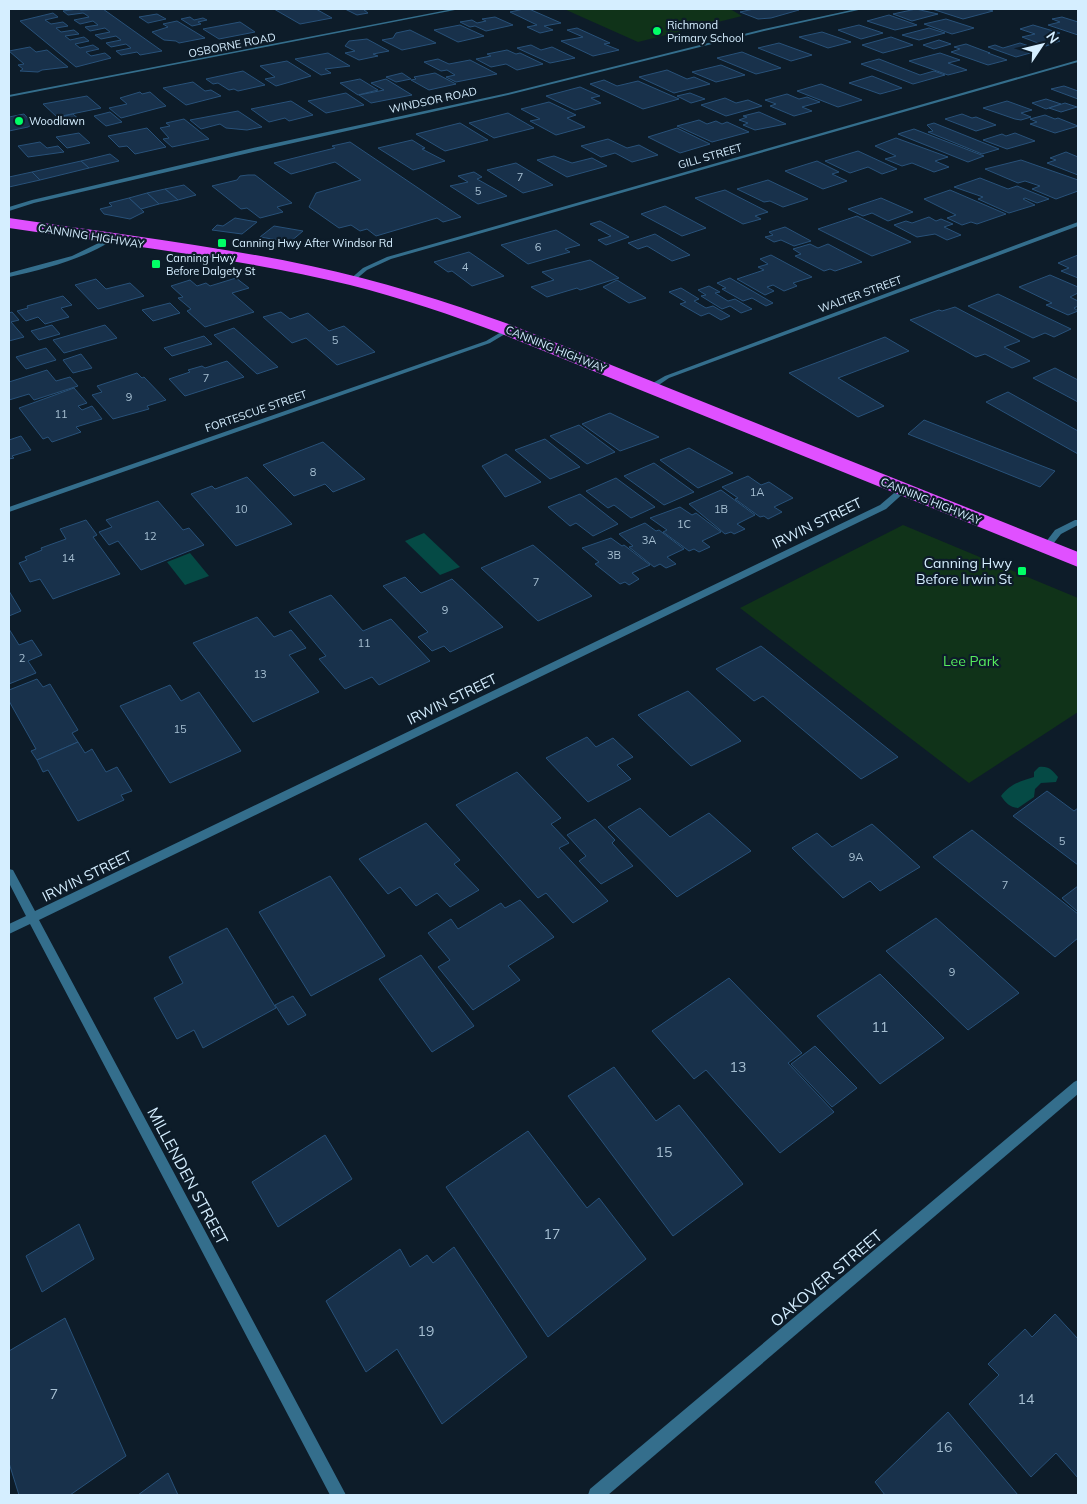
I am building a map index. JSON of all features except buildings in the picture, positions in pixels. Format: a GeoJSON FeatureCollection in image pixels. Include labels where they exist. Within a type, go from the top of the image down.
{"type":"FeatureCollection","features":[{"type":"Feature","properties":{"kind":"highway","name":"CANNING HIGHWAY"},"geometry":{"type":"LineString","coordinates":[[9,223],[212,254],[352,280],[434,303],[508,330],[1078,560]]}},
{"type":"Feature","properties":{"kind":"street","name":"OSBORNE ROAD"},"geometry":{"type":"LineString","coordinates":[[9,96],[458,9]]}},
{"type":"Feature","properties":{"kind":"street","name":"WINDSOR ROAD"},"geometry":{"type":"LineString","coordinates":[[9,209],[253,150],[508,94],[764,30],[861,9]]}},
{"type":"Feature","properties":{"kind":"street","name":"GILL STREET"},"geometry":{"type":"LineString","coordinates":[[352,280],[365,269],[389,258],[1078,61]]}},
{"type":"Feature","properties":{"kind":"street","name":"WALTER STREET"},"geometry":{"type":"LineString","coordinates":[[650,387],[666,377],[1078,224]]}},
{"type":"Feature","properties":{"kind":"street"},"geometry":{"type":"LineString","coordinates":[[9,275],[73,258],[100,247],[111,239]]}},
{"type":"Feature","properties":{"kind":"street","name":"FORTESCUE STREET"},"geometry":{"type":"LineString","coordinates":[[9,510],[488,342],[508,330]]}},
{"type":"Feature","properties":{"kind":"street","name":"IRWIN STREET"},"geometry":{"type":"LineString","coordinates":[[9,929],[883,507],[903,490]]}},
{"type":"Feature","properties":{"kind":"street"},"geometry":{"type":"LineString","coordinates":[[1046,547],[1058,532],[1078,522]]}},
{"type":"Feature","properties":{"kind":"street","name":"MILLENDEN STREET"},"geometry":{"type":"LineString","coordinates":[[9,873],[31,918],[338,1495]]}},
{"type":"Feature","properties":{"kind":"street","name":"OAKOVER STREET"},"geometry":{"type":"LineString","coordinates":[[596,1495],[1078,1086]]}},
{"type":"Feature","properties":{"kind":"green space"},"geometry":{"type":"Polygon","coordinates":[[[564,9],[730,9],[742,16],[638,42],[564,9]]]}},
{"type":"Feature","properties":{"kind":"green space","name":"Lee Park"},"geometry":{"type":"Polygon","coordinates":[[[903,525],[1078,598],[1078,712],[969,783],[740,608],[903,525]]]}},
{"type":"Feature","properties":{"kind":"shaded area"},"geometry":{"type":"Polygon","coordinates":[[[424,533],[460,567],[440,575],[405,541],[424,533]]]}},
{"type":"Feature","properties":{"kind":"shaded area"},"geometry":{"type":"Polygon","coordinates":[[[190,553],[209,576],[185,585],[167,562],[190,553]]]}},
{"type":"Feature","properties":{"kind":"shaded area"},"geometry":{"type":"Polygon","coordinates":[[[1039,767],[1052,770],[1058,777],[1056,782],[1041,783],[1035,789],[1034,797],[1018,808],[1008,804],[1001,796],[1004,792],[1020,782],[1034,777],[1034,772],[1039,767]]]}},
{"type":"Feature","properties":{"kind":"place","name":"Richmond Primary School"},"geometry":{"type":"Point","coordinates":[657,31]}},
{"type":"Feature","properties":{"kind":"place","name":"Woodlawn"},"geometry":{"type":"Point","coordinates":[19,121]}},
{"type":"Feature","properties":{"kind":"place","name":"Canning Hwy After Windsor Rd"},"geometry":{"type":"Point","coordinates":[222,243]}},
{"type":"Feature","properties":{"kind":"place","name":"Canning Hwy Before Dalgety St"},"geometry":{"type":"Point","coordinates":[156,264]}},
{"type":"Feature","properties":{"kind":"place","name":"Canning Hwy Before Irwin St"},"geometry":{"type":"Point","coordinates":[1022,571]}}]}
